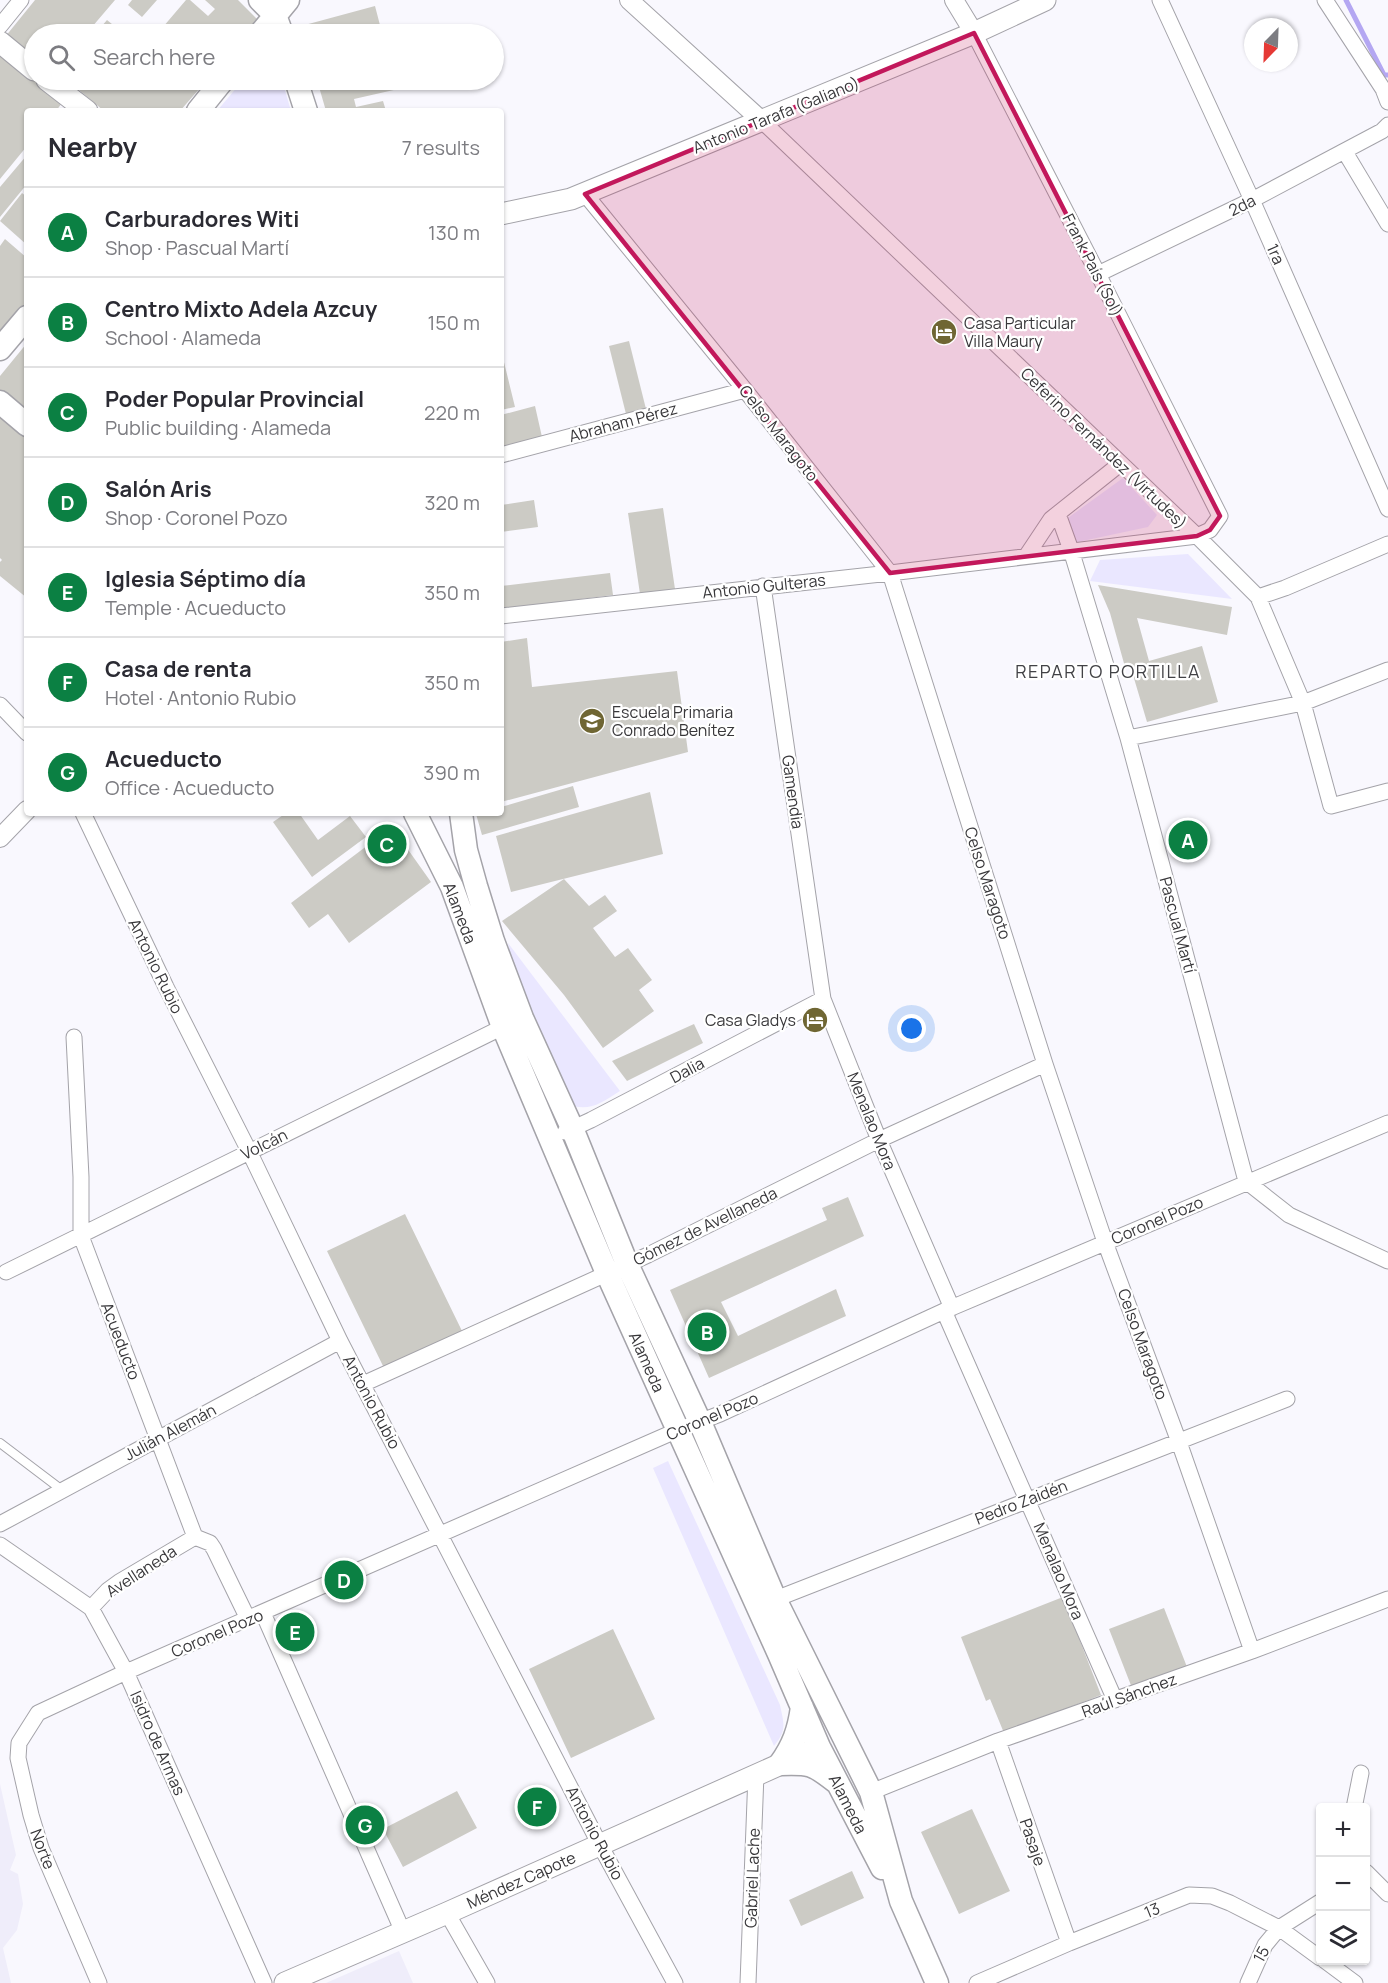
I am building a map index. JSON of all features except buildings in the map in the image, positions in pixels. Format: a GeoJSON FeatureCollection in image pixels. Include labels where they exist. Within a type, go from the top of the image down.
{"type":"FeatureCollection","features":[{"type":"Feature","properties":{"kind":"main road","name":"Antonio Tarafa (Galiano)"},"geometry":{"type":"LineString","coordinates":[[504,213],[585,194],[974,33],[1045,0]]}},
{"type":"Feature","properties":{"kind":"main road"},"geometry":{"type":"LineString","coordinates":[[0,42],[24,62]]}},
{"type":"Feature","properties":{"kind":"main road"},"geometry":{"type":"LineString","coordinates":[[60,90],[83,108]]}},
{"type":"Feature","properties":{"kind":"main road"},"geometry":{"type":"LineString","coordinates":[[200,108],[215,90]]}},
{"type":"Feature","properties":{"kind":"main road"},"geometry":{"type":"LineString","coordinates":[[299,90],[305,108]]}},
{"type":"Feature","properties":{"kind":"main road"},"geometry":{"type":"LineString","coordinates":[[0,349],[24,320]]}},
{"type":"Feature","properties":{"kind":"main road"},"geometry":{"type":"LineString","coordinates":[[0,402],[24,422]]}},
{"type":"Feature","properties":{"kind":"main road","name":"Alameda"},"geometry":{"type":"LineString","coordinates":[[416,816],[452,887],[512,1022],[572,1128],[617,1269],[678,1430],[771,1605],[801,1648],[871,1792],[902,1901],[937,1983]]}},
{"type":"Feature","properties":{"kind":"main road","name":"Alameda"},"geometry":{"type":"LineString","coordinates":[[461,816],[466,850],[493,941],[512,1022],[550,1139],[700,1422],[771,1605],[802,1707],[819,1747],[872,1851],[902,1901]]}},
{"type":"Feature","properties":{"kind":"main road"},"geometry":{"type":"LineString","coordinates":[[771,1605],[826,1728],[824,1741],[819,1747]]}},
{"type":"Feature","properties":{"kind":"main road"},"geometry":{"type":"LineString","coordinates":[[780,1764],[796,1736],[802,1707]]}},
{"type":"Feature","properties":{"kind":"main road"},"geometry":{"type":"LineString","coordinates":[[819,1747],[831,1749],[840,1758],[882,1836]]}},
{"type":"Feature","properties":{"kind":"main road","name":"Méndez Capote"},"geometry":{"type":"LineString","coordinates":[[285,1983],[819,1747]]}},
{"type":"Feature","properties":{"kind":"main road"},"geometry":{"type":"LineString","coordinates":[[780,1764],[803,1763],[815,1766],[838,1784]]}},
{"type":"Feature","properties":{"kind":"street"},"geometry":{"type":"LineString","coordinates":[[0,26],[21,0]]}},
{"type":"Feature","properties":{"kind":"street","name":"Ceferino Fernández (Virtudes)"},"geometry":{"type":"LineString","coordinates":[[629,0],[762,121],[1120,464],[1203,533],[1258,597],[1303,703],[1331,806],[1388,791]]}},
{"type":"Feature","properties":{"kind":"street","name":"Frank País (Sol)"},"geometry":{"type":"LineString","coordinates":[[954,0],[974,33],[1220,516],[1203,533]]}},
{"type":"Feature","properties":{"kind":"street","name":"1ra"},"geometry":{"type":"LineString","coordinates":[[1160,0],[1252,200],[1388,509]]}},
{"type":"Feature","properties":{"kind":"street"},"geometry":{"type":"LineString","coordinates":[[1324,0],[1383,89],[1388,102]]}},
{"type":"Feature","properties":{"kind":"street","name":"2da"},"geometry":{"type":"LineString","coordinates":[[1098,274],[1252,200],[1386,130]]}},
{"type":"Feature","properties":{"kind":"street"},"geometry":{"type":"LineString","coordinates":[[1345,152],[1388,224]]}},
{"type":"Feature","properties":{"kind":"street","name":"Celso Maragoto"},"geometry":{"type":"LineString","coordinates":[[585,194],[890,573],[1045,1064],[1105,1242],[1179,1442],[1252,1651]]}},
{"type":"Feature","properties":{"kind":"street","name":"Abraham Pérez"},"geometry":{"type":"LineString","coordinates":[[504,454],[745,390]]}},
{"type":"Feature","properties":{"kind":"street"},"geometry":{"type":"LineString","coordinates":[[1027,555],[1051,519],[1120,464]]}},
{"type":"Feature","properties":{"kind":"street","name":"Pascual Martí"},"geometry":{"type":"LineString","coordinates":[[1058,514],[1128,738],[1246,1181]]}},
{"type":"Feature","properties":{"kind":"street","name":"Antonio Gulteras"},"geometry":{"type":"LineString","coordinates":[[504,616],[890,573],[1203,533]]}},
{"type":"Feature","properties":{"kind":"street"},"geometry":{"type":"LineString","coordinates":[[1258,597],[1285,588],[1388,544]]}},
{"type":"Feature","properties":{"kind":"street","name":"Gamendia"},"geometry":{"type":"LineString","coordinates":[[763,586],[823,999]]}},
{"type":"Feature","properties":{"kind":"street"},"geometry":{"type":"LineString","coordinates":[[1128,738],[1303,703],[1388,670]]}},
{"type":"Feature","properties":{"kind":"street"},"geometry":{"type":"LineString","coordinates":[[0,705],[24,730]]}},
{"type":"Feature","properties":{"kind":"street"},"geometry":{"type":"LineString","coordinates":[[0,838],[24,813]]}},
{"type":"Feature","properties":{"kind":"street","name":"Antonio Rubio"},"geometry":{"type":"LineString","coordinates":[[84,816],[165,987],[249,1151],[340,1341],[600,1845],[675,1983]]}},
{"type":"Feature","properties":{"kind":"street","name":"Dalia"},"geometry":{"type":"LineString","coordinates":[[550,1139],[823,999]]}},
{"type":"Feature","properties":{"kind":"street","name":"Menalao Mora"},"geometry":{"type":"LineString","coordinates":[[823,999],[948,1310],[1115,1700]]}},
{"type":"Feature","properties":{"kind":"street","name":"Volcán"},"geometry":{"type":"LineString","coordinates":[[6,1272],[512,1022]]}},
{"type":"Feature","properties":{"kind":"street","name":"Acueducto"},"geometry":{"type":"LineString","coordinates":[[74,1037],[81,1177],[81,1236],[195,1537]]}},
{"type":"Feature","properties":{"kind":"street","name":"Gómez de Avellaneda"},"geometry":{"type":"LineString","coordinates":[[363,1384],[617,1269],[879,1140],[1045,1064]]}},
{"type":"Feature","properties":{"kind":"street","name":"Coronel Pozo"},"geometry":{"type":"LineString","coordinates":[[38,1713],[126,1672],[700,1422],[948,1310],[1246,1181],[1388,1123]]}},
{"type":"Feature","properties":{"kind":"street"},"geometry":{"type":"LineString","coordinates":[[1246,1181],[1289,1215],[1388,1261]]}},
{"type":"Feature","properties":{"kind":"street","name":"Julián Alemán"},"geometry":{"type":"LineString","coordinates":[[0,1524],[340,1341]]}},
{"type":"Feature","properties":{"kind":"street","name":"Pedro Zaidén"},"geometry":{"type":"LineString","coordinates":[[771,1605],[1028,1499],[1287,1399]]}},
{"type":"Feature","properties":{"kind":"street"},"geometry":{"type":"LineString","coordinates":[[195,1537],[203,1538],[210,1543],[256,1616],[403,1932]]}},
{"type":"Feature","properties":{"kind":"street","name":"Avellaneda"},"geometry":{"type":"LineString","coordinates":[[91,1608],[119,1582],[195,1537]]}},
{"type":"Feature","properties":{"kind":"street","name":"Isidro de Armas"},"geometry":{"type":"LineString","coordinates":[[0,1545],[91,1608],[126,1672],[264,1983]]}},
{"type":"Feature","properties":{"kind":"street","name":"Raúl Sánchez"},"geometry":{"type":"LineString","coordinates":[[871,1792],[998,1741],[1252,1651],[1388,1599]]}},
{"type":"Feature","properties":{"kind":"street","name":"Norte"},"geometry":{"type":"LineString","coordinates":[[38,1713],[19,1743],[18,1758],[26,1796],[41,1848],[99,1983]]}},
{"type":"Feature","properties":{"kind":"street","name":"Pasaje"},"geometry":{"type":"LineString","coordinates":[[998,1741],[1069,1943]]}},
{"type":"Feature","properties":{"kind":"street"},"geometry":{"type":"LineString","coordinates":[[1355,1803],[1361,1773]]}},
{"type":"Feature","properties":{"kind":"street","name":"Gabriel Lache"},"geometry":{"type":"LineString","coordinates":[[748,1983],[756,1774]]}},
{"type":"Feature","properties":{"kind":"street"},"geometry":{"type":"LineString","coordinates":[[1370,1877],[1388,1894]]}},
{"type":"Feature","properties":{"kind":"street","name":"13"},"geometry":{"type":"LineString","coordinates":[[977,1983],[1069,1943],[1189,1896],[1212,1896],[1230,1903],[1279,1928],[1316,1955]]}},
{"type":"Feature","properties":{"kind":"street"},"geometry":{"type":"LineString","coordinates":[[1279,1928],[1316,1905]]}},
{"type":"Feature","properties":{"kind":"street"},"geometry":{"type":"LineString","coordinates":[[447,1913],[487,1983]]}},
{"type":"Feature","properties":{"kind":"street","name":"15"},"geometry":{"type":"LineString","coordinates":[[1248,1983],[1265,1945],[1279,1928]]}},
{"type":"Feature","properties":{"kind":"street","name":"13"},"geometry":{"type":"LineString","coordinates":[[1330,1965],[1355,1983]]}},
{"type":"Feature","properties":{"kind":"lane"},"geometry":{"type":"LineString","coordinates":[[0,1443],[63,1491]]}},
{"type":"Feature","properties":{"kind":"highlighted area"},"geometry":{"type":"Polygon","coordinates":[[[974,33],[1220,516],[1210,530],[1197,536],[890,573],[585,194],[974,33]]]}},
{"type":"Feature","properties":{"kind":"shaded area"},"geometry":{"type":"Polygon","coordinates":[[[235,90],[285,90],[290,108],[220,108],[235,90]]]}},
{"type":"Feature","properties":{"kind":"shaded area"},"geometry":{"type":"Polygon","coordinates":[[[1123,478],[1157,515],[1148,527],[1073,543],[1065,520],[1123,478]]]}},
{"type":"Feature","properties":{"kind":"shaded area"},"geometry":{"type":"Polygon","coordinates":[[[1188,554],[1232,599],[1090,581],[1100,560],[1188,554]]]}},
{"type":"Feature","properties":{"kind":"shaded area"},"geometry":{"type":"Polygon","coordinates":[[[508,943],[620,1091],[589,1107],[567,1105],[511,961],[508,943]]]}},
{"type":"Feature","properties":{"kind":"shaded area"},"geometry":{"type":"Polygon","coordinates":[[[668,1461],[780,1705],[783,1731],[774,1746],[653,1468],[668,1461]]]}},
{"type":"Feature","properties":{"kind":"shaded area"},"geometry":{"type":"Polygon","coordinates":[[[0,1784],[16,1855],[10,1870],[18,1874],[23,1904],[17,1930],[3,1948],[11,1983],[0,1983],[0,1784]]]}},
{"type":"Feature","properties":{"kind":"shaded area"},"geometry":{"type":"Polygon","coordinates":[[[399,1951],[413,1983],[326,1983],[399,1951]]]}},
{"type":"Feature","properties":{"kind":"waterway"},"geometry":{"type":"LineString","coordinates":[[1346,0],[1384,75],[1388,75]]}},
{"type":"Feature","properties":{"kind":"place","name":"Casa Particular Villa Maury"},"geometry":{"type":"Point","coordinates":[944,332]}},
{"type":"Feature","properties":{"kind":"place","name":"Escuela Primaria Conrado Benítez"},"geometry":{"type":"Point","coordinates":[592,721]}},
{"type":"Feature","properties":{"kind":"place","name":"Carburadores Witi"},"geometry":{"type":"Point","coordinates":[1188,840]}},
{"type":"Feature","properties":{"kind":"place","name":"Poder Popular Provincial"},"geometry":{"type":"Point","coordinates":[387,844]}},
{"type":"Feature","properties":{"kind":"place","name":"Casa Gladys"},"geometry":{"type":"Point","coordinates":[815,1020]}},
{"type":"Feature","properties":{"kind":"place","name":"Centro Mixto Adela Azcuy"},"geometry":{"type":"Point","coordinates":[707,1332]}},
{"type":"Feature","properties":{"kind":"place","name":"Salón Aris"},"geometry":{"type":"Point","coordinates":[344,1580]}},
{"type":"Feature","properties":{"kind":"place","name":"Iglesia Séptimo día"},"geometry":{"type":"Point","coordinates":[295,1632]}},
{"type":"Feature","properties":{"kind":"place","name":"Casa de renta"},"geometry":{"type":"Point","coordinates":[537,1807]}},
{"type":"Feature","properties":{"kind":"place","name":"Acueducto"},"geometry":{"type":"Point","coordinates":[365,1825]}},
{"type":"Feature","properties":{"kind":"district","name":"REPARTO PORTILLA"},"geometry":{"type":"Point","coordinates":[1108,671]}}]}
